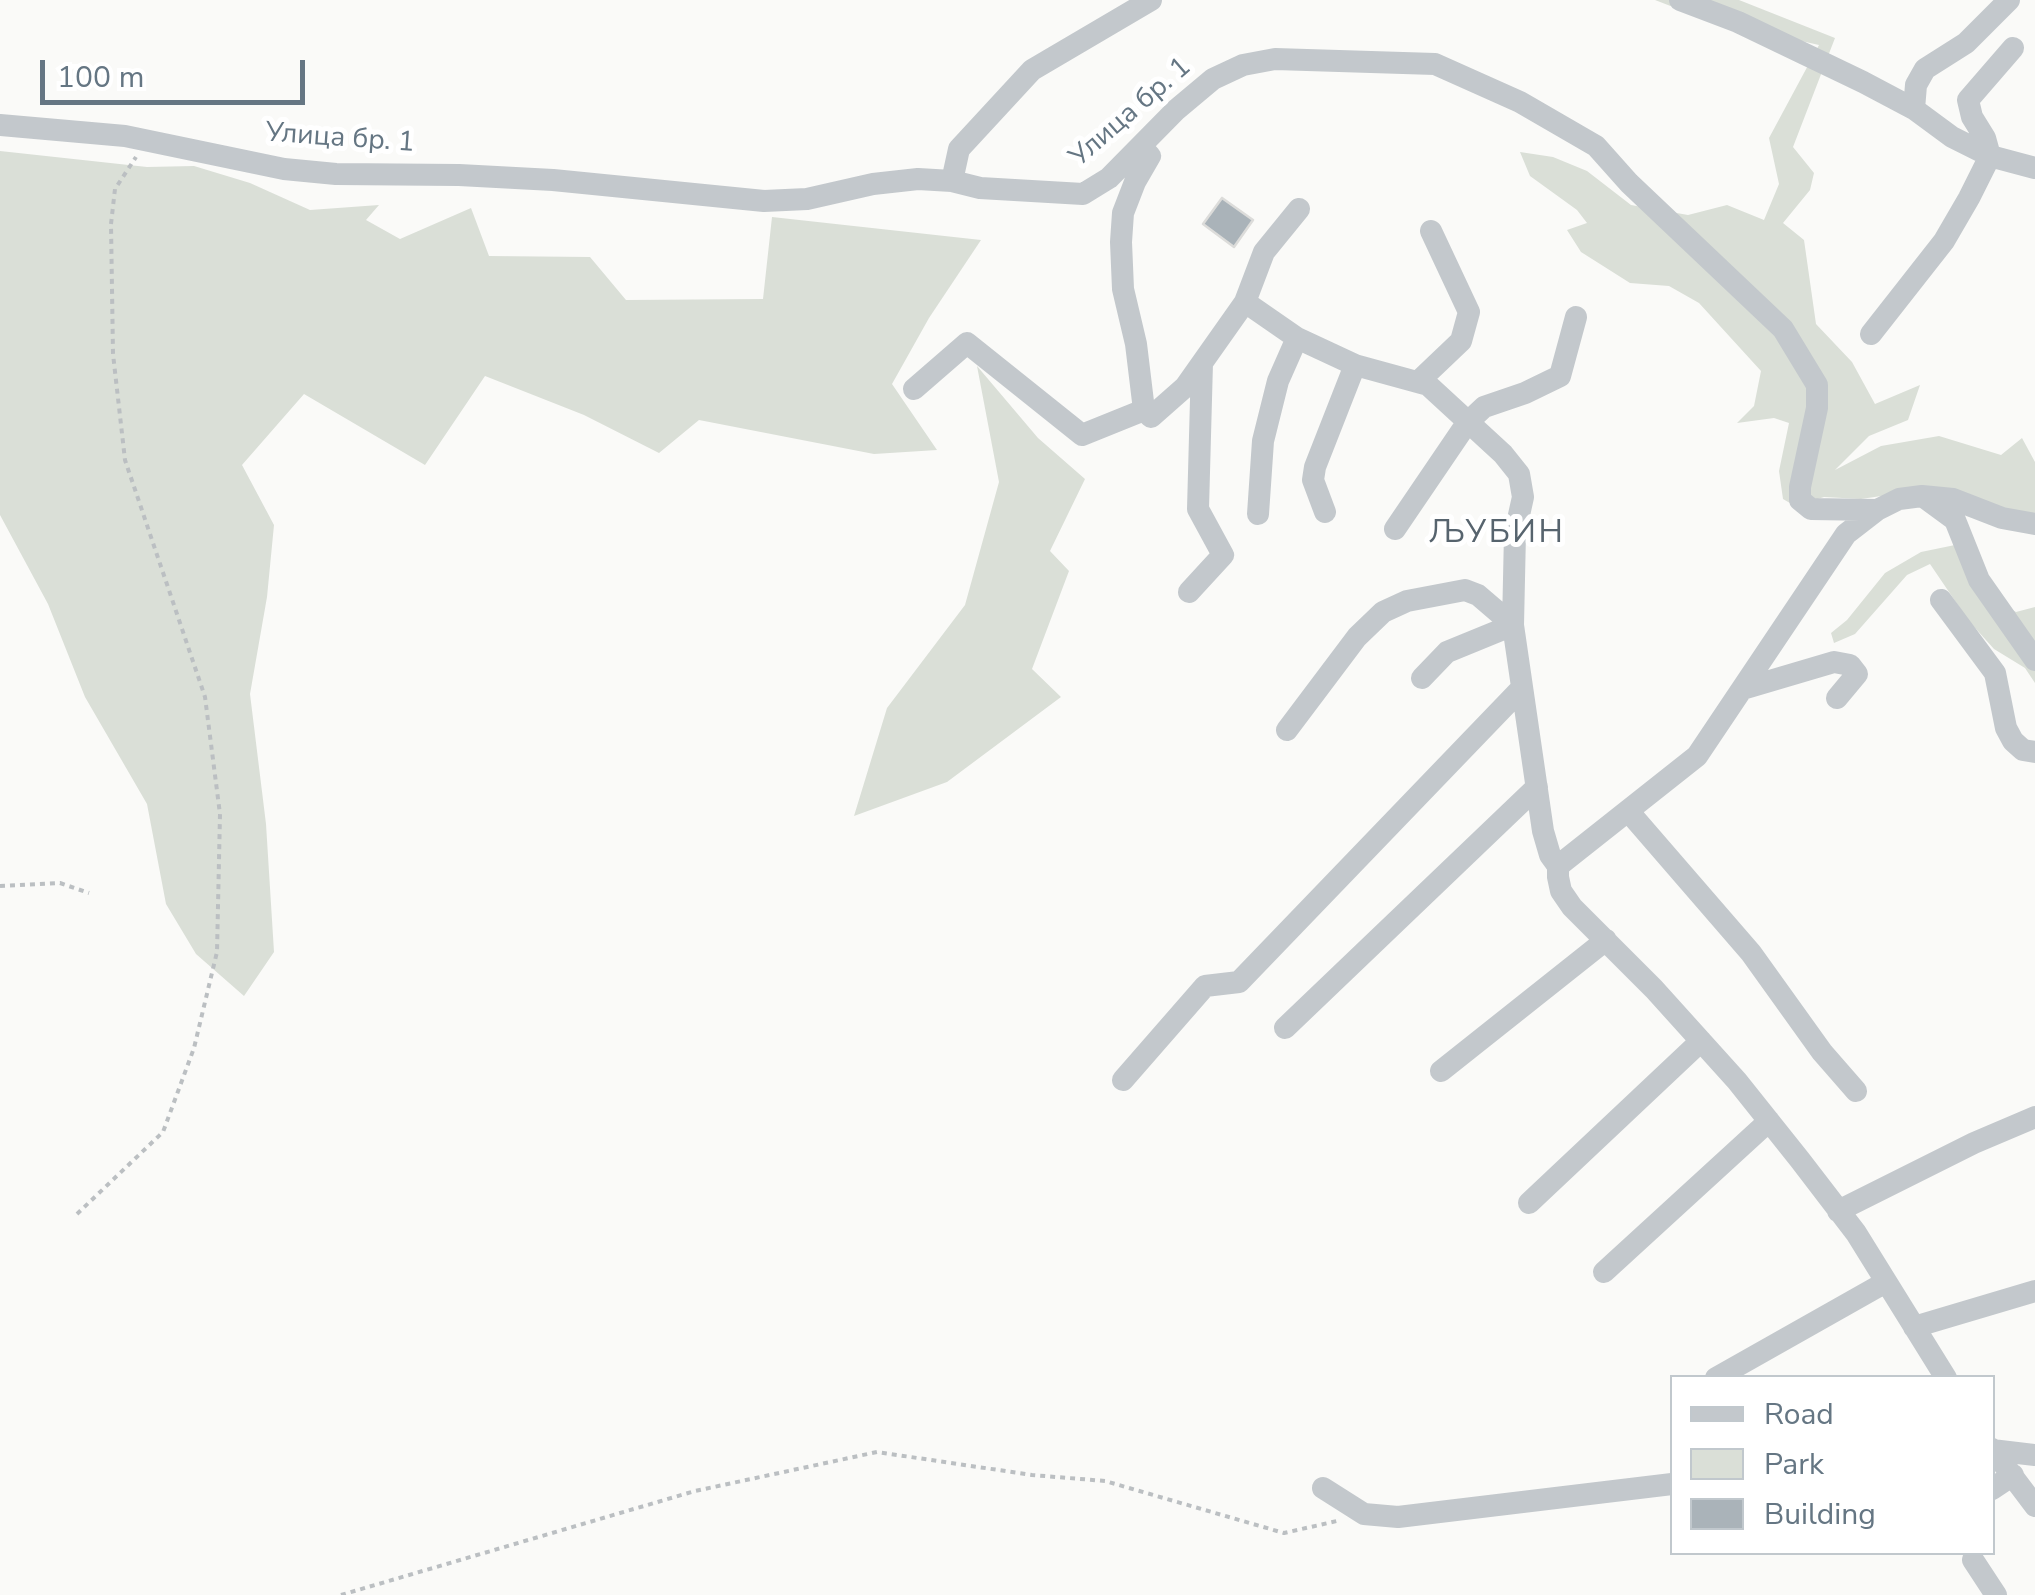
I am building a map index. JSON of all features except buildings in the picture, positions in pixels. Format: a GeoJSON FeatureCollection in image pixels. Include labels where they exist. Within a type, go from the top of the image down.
{"type":"FeatureCollection","features":[{"type":"Feature","properties":{"kind":"street"},"geometry":{"type":"LineString","coordinates":[[952,181],[959,149],[1032,70],[1151,0]]}},
{"type":"Feature","properties":{"kind":"street"},"geometry":{"type":"LineString","coordinates":[[1680,0],[1768,36],[1914,109],[1952,137],[1990,156],[2035,168]]}},
{"type":"Feature","properties":{"kind":"street"},"geometry":{"type":"LineString","coordinates":[[1914,109],[1916,85],[1924,69],[1966,44],[2009,0]]}},
{"type":"Feature","properties":{"kind":"street"},"geometry":{"type":"LineString","coordinates":[[1871,334],[1944,241],[1990,156],[1968,100],[2013,48]]}},
{"type":"Feature","properties":{"kind":"street","name":"Улица бр. 1"},"geometry":{"type":"LineString","coordinates":[[0,125],[147,141],[311,172],[553,180],[764,201],[807,200],[873,184],[918,179],[980,188],[1083,194],[1109,178],[1213,79],[1243,65],[1275,59],[1435,64],[1473,78],[1596,146],[1629,183],[1783,329],[1817,384],[1817,408],[1800,500],[1811,509],[1877,510],[1899,499],[1953,498],[2002,518],[2035,524]]}},
{"type":"Feature","properties":{"kind":"street"},"geometry":{"type":"LineString","coordinates":[[1141,146],[1150,156],[1134,182],[1124,212],[1121,242],[1123,289],[1136,344],[1144,410],[1152,416],[1185,387],[1245,302],[1264,252],[1300,209]]}},
{"type":"Feature","properties":{"kind":"street"},"geometry":{"type":"LineString","coordinates":[[1419,381],[1461,341],[1469,312],[1432,231]]}},
{"type":"Feature","properties":{"kind":"street"},"geometry":{"type":"LineString","coordinates":[[1245,302],[1297,338],[1355,365],[1419,381],[1502,454],[1519,474],[1523,497],[1515,534],[1513,625],[1543,831],[1550,855],[1558,866],[1561,891],[1701,1041],[1769,1121],[1838,1211],[1944,1375]]}},
{"type":"Feature","properties":{"kind":"street"},"geometry":{"type":"LineString","coordinates":[[1394,529],[1467,423],[1484,408],[1560,376],[1576,317]]}},
{"type":"Feature","properties":{"kind":"street"},"geometry":{"type":"LineString","coordinates":[[1258,514],[1263,440],[1278,381],[1297,338]]}},
{"type":"Feature","properties":{"kind":"street"},"geometry":{"type":"LineString","coordinates":[[914,389],[966,343],[1082,435],[1144,410]]}},
{"type":"Feature","properties":{"kind":"street"},"geometry":{"type":"LineString","coordinates":[[1189,592],[1223,554],[1198,508],[1202,363]]}},
{"type":"Feature","properties":{"kind":"street"},"geometry":{"type":"LineString","coordinates":[[1325,512],[1313,480],[1315,467],[1355,365]]}},
{"type":"Feature","properties":{"kind":"street"},"geometry":{"type":"LineString","coordinates":[[1922,496],[1955,520],[1979,580],[2035,660]]}},
{"type":"Feature","properties":{"kind":"street"},"geometry":{"type":"LineString","coordinates":[[1558,866],[1697,756],[1846,534],[1877,510]]}},
{"type":"Feature","properties":{"kind":"street"},"geometry":{"type":"LineString","coordinates":[[1287,730],[1357,637],[1383,612],[1408,600],[1465,590],[1478,595],[1513,625]]}},
{"type":"Feature","properties":{"kind":"street"},"geometry":{"type":"LineString","coordinates":[[1940,600],[1995,673],[2006,728],[2013,741],[2022,750],[2035,752]]}},
{"type":"Feature","properties":{"kind":"street"},"geometry":{"type":"LineString","coordinates":[[1422,678],[1447,652],[1513,625]]}},
{"type":"Feature","properties":{"kind":"street"},"geometry":{"type":"LineString","coordinates":[[1746,688],[1834,662],[1850,665],[1857,674],[1837,698]]}},
{"type":"Feature","properties":{"kind":"street"},"geometry":{"type":"LineString","coordinates":[[1124,1080],[1206,986],[1239,982],[1520,690]]}},
{"type":"Feature","properties":{"kind":"street"},"geometry":{"type":"LineString","coordinates":[[1285,1028],[1537,787]]}},
{"type":"Feature","properties":{"kind":"street"},"geometry":{"type":"LineString","coordinates":[[1629,812],[1752,952],[1822,1052],[1856,1092]]}},
{"type":"Feature","properties":{"kind":"street"},"geometry":{"type":"LineString","coordinates":[[1441,1070],[1606,940]]}},
{"type":"Feature","properties":{"kind":"street"},"geometry":{"type":"LineString","coordinates":[[1530,1203],[1701,1041]]}},
{"type":"Feature","properties":{"kind":"street"},"geometry":{"type":"LineString","coordinates":[[1838,1211],[2035,1117]]}},
{"type":"Feature","properties":{"kind":"street"},"geometry":{"type":"LineString","coordinates":[[1604,1272],[1769,1121]]}},
{"type":"Feature","properties":{"kind":"street"},"geometry":{"type":"LineString","coordinates":[[1721,1375],[1886,1282]]}},
{"type":"Feature","properties":{"kind":"street"},"geometry":{"type":"LineString","coordinates":[[1914,1327],[2035,1290]]}},
{"type":"Feature","properties":{"kind":"street"},"geometry":{"type":"LineString","coordinates":[[1995,1450],[2035,1456]]}},
{"type":"Feature","properties":{"kind":"street"},"geometry":{"type":"LineString","coordinates":[[1995,1452],[2035,1506]]}},
{"type":"Feature","properties":{"kind":"street"},"geometry":{"type":"LineString","coordinates":[[1995,1488],[2013,1475]]}},
{"type":"Feature","properties":{"kind":"street"},"geometry":{"type":"LineString","coordinates":[[1323,1488],[1364,1514],[1398,1517],[1670,1484]]}},
{"type":"Feature","properties":{"kind":"street"},"geometry":{"type":"LineString","coordinates":[[1973,1560],[1996,1595]]}},
{"type":"Feature","properties":{"kind":"path"},"geometry":{"type":"LineString","coordinates":[[77,1214],[163,1132],[194,1048],[216,952],[220,814],[205,697],[125,460],[113,354],[111,224],[115,189],[147,141]]}},
{"type":"Feature","properties":{"kind":"path"},"geometry":{"type":"LineString","coordinates":[[0,886],[60,883],[89,893]]}},
{"type":"Feature","properties":{"kind":"path"},"geometry":{"type":"LineString","coordinates":[[342,1595],[695,1491],[877,1452],[1032,1475],[1105,1481],[1284,1533],[1364,1514]]}},
{"type":"Feature","properties":{"kind":"green space"},"geometry":{"type":"Polygon","coordinates":[[[1655,0],[1739,0],[1835,38],[1793,147],[1814,173],[1810,190],[1783,223],[1804,240],[1816,324],[1852,362],[1875,404],[1920,385],[1908,420],[1869,436],[1835,470],[1881,446],[1939,436],[2001,455],[2022,438],[2035,462],[2035,517],[1922,490],[1861,499],[1824,497],[1795,506],[1783,499],[1779,471],[1789,423],[1774,418],[1737,423],[1754,406],[1761,371],[1699,303],[1669,286],[1630,283],[1581,252],[1567,230],[1587,223],[1577,210],[1530,176],[1520,152],[1553,157],[1587,171],[1631,205],[1688,215],[1727,205],[1764,220],[1779,184],[1769,138],[1819,45],[1704,19],[1655,0]]]}},
{"type":"Feature","properties":{"kind":"green space"},"geometry":{"type":"Polygon","coordinates":[[[0,151],[147,167],[194,166],[250,183],[310,210],[379,205],[366,220],[400,239],[471,208],[489,256],[590,257],[626,300],[763,299],[772,217],[981,240],[929,318],[892,384],[937,450],[874,454],[699,420],[659,453],[584,415],[485,376],[425,465],[304,394],[242,465],[274,525],[267,597],[250,694],[266,824],[274,952],[244,996],[196,954],[166,904],[147,804],[85,697],[48,604],[0,515],[0,151]]]}},
{"type":"Feature","properties":{"kind":"green space"},"geometry":{"type":"Polygon","coordinates":[[[977,366],[1038,438],[1085,479],[1050,551],[1069,571],[1032,669],[1061,697],[947,782],[854,816],[887,708],[965,605],[999,482],[977,366]]]}},
{"type":"Feature","properties":{"kind":"green space"},"geometry":{"type":"Polygon","coordinates":[[[1955,545],[1978,589],[2016,612],[2035,607],[2035,683],[2025,668],[1994,649],[1968,620],[1930,564],[1907,575],[1855,634],[1834,643],[1831,633],[1847,620],[1885,573],[1921,552],[1955,545]]]}},
{"type":"Feature","properties":{"kind":"district","name":"ЉУБИН"},"geometry":{"type":"Point","coordinates":[1497,534]}}]}
